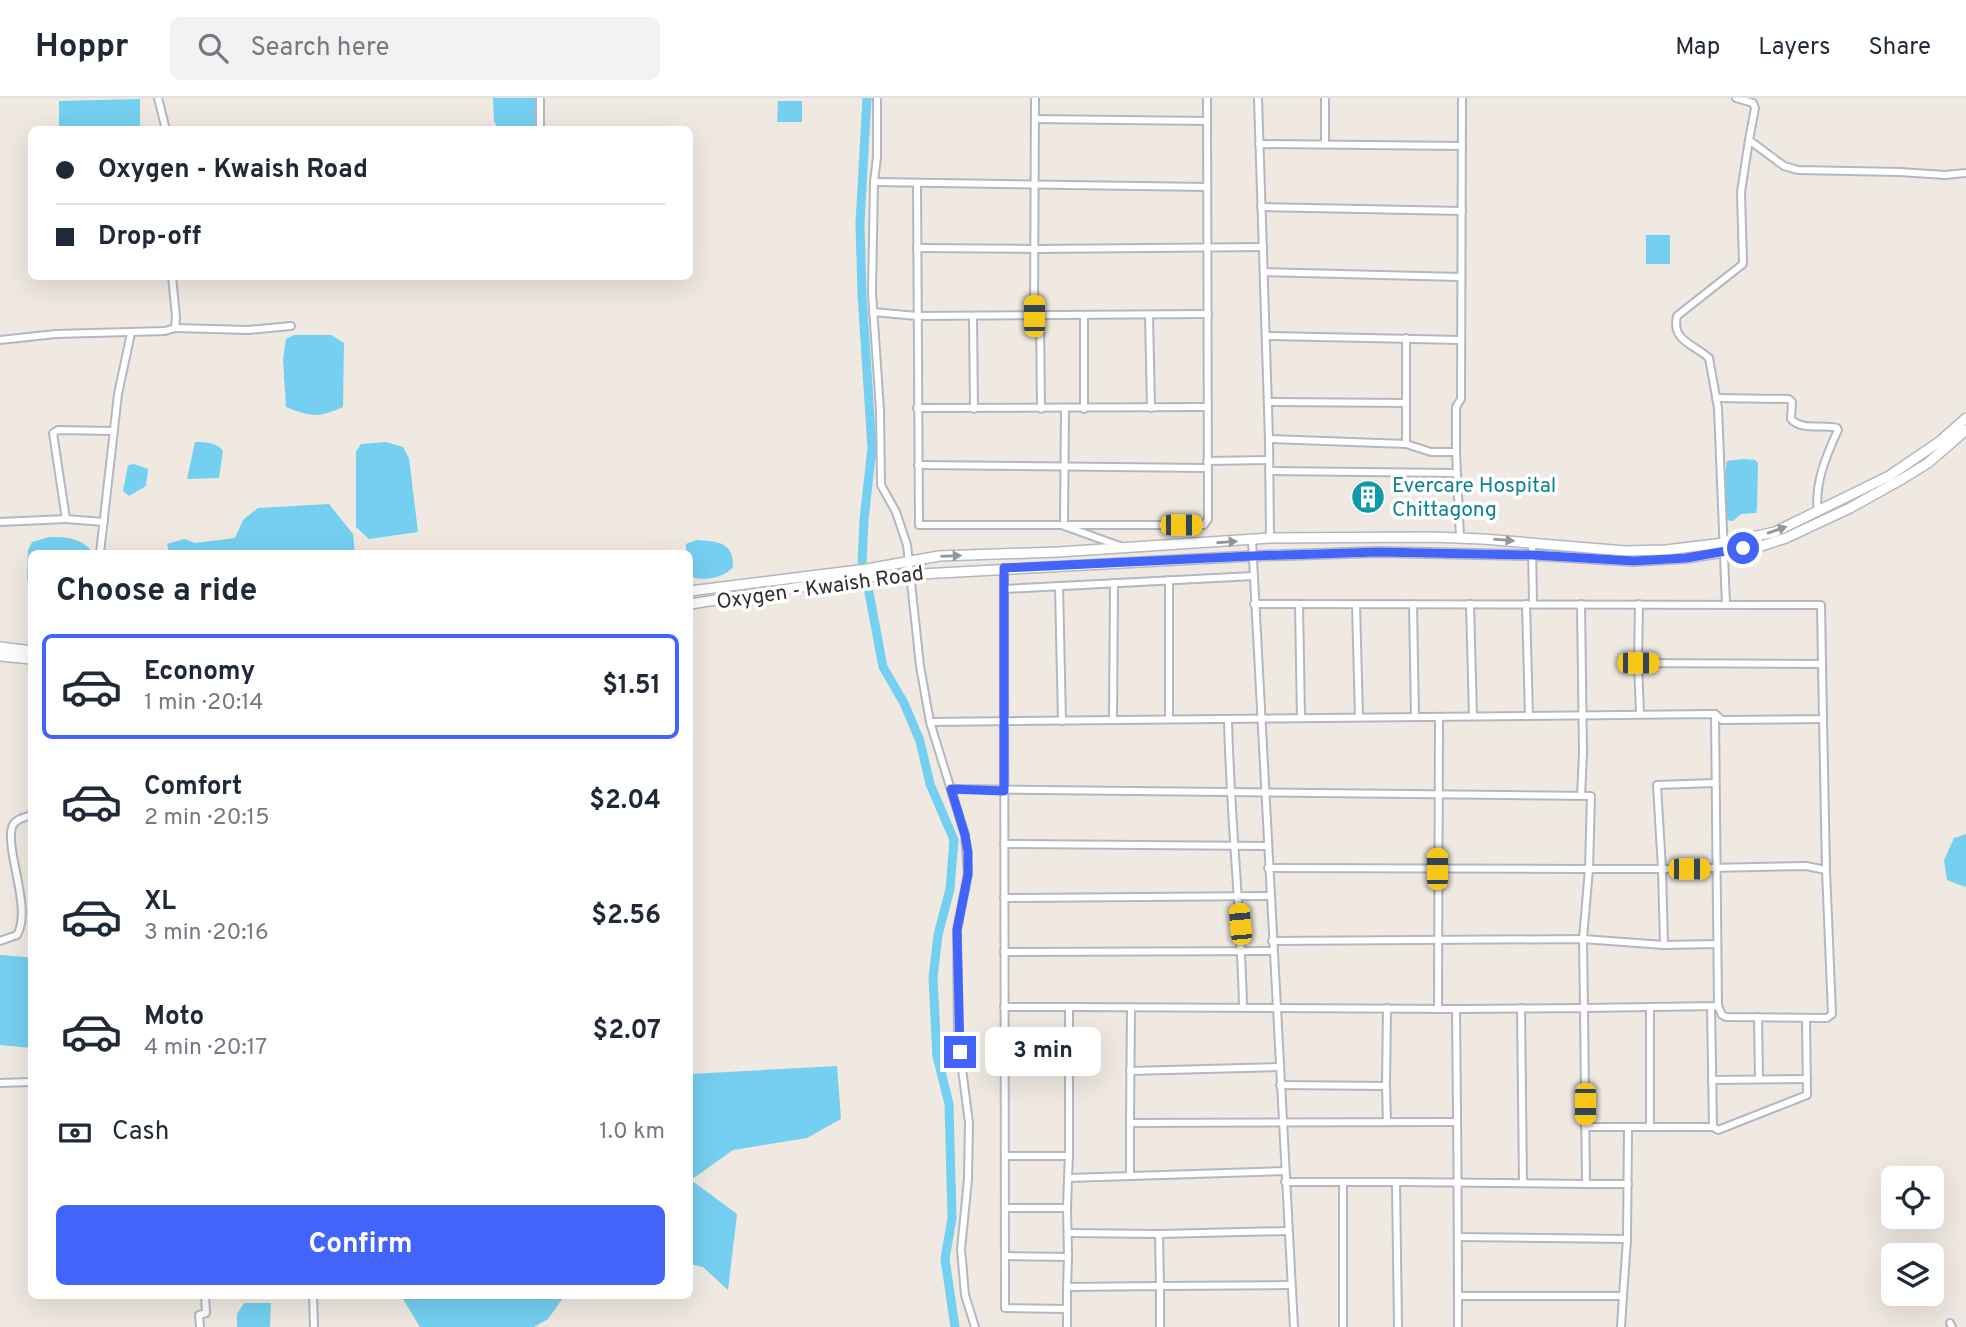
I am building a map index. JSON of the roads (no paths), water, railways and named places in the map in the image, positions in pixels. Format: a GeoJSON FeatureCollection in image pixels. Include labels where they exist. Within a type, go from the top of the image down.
{"type":"FeatureCollection","features":[{"type":"Feature","properties":{"kind":"main road","name":"Oxygen - Kwaish Road"},"geometry":{"type":"LineString","coordinates":[[693,604],[866,577],[912,573],[1252,556],[1378,552],[1532,555],[1634,561],[1686,558],[1775,532],[1818,513],[1889,477],[1939,442],[1966,418]]}},
{"type":"Feature","properties":{"kind":"main road","name":"Oxygen - Kwaish Road"},"geometry":{"type":"LineString","coordinates":[[693,591],[868,571],[939,556],[1125,548],[1270,538],[1460,538],[1625,551],[1761,545],[1786,538],[1850,508],[1928,463],[1966,430]]}},
{"type":"Feature","properties":{"kind":"main road"},"geometry":{"type":"LineString","coordinates":[[0,647],[28,650]]}},
{"type":"Feature","properties":{"kind":"main road"},"geometry":{"type":"LineString","coordinates":[[0,656],[28,659]]}},
{"type":"Feature","properties":{"kind":"street"},"geometry":{"type":"LineString","coordinates":[[158,98],[165,126]]}},
{"type":"Feature","properties":{"kind":"street"},"geometry":{"type":"LineString","coordinates":[[540,98],[540,126]]}},
{"type":"Feature","properties":{"kind":"street"},"geometry":{"type":"LineString","coordinates":[[877,98],[873,312],[880,410],[881,485],[895,512],[907,545],[920,666],[930,722],[968,852],[968,874],[957,930],[957,979],[958,1038],[969,1123],[968,1179],[961,1249],[965,1295],[975,1327]]}},
{"type":"Feature","properties":{"kind":"street"},"geometry":{"type":"LineString","coordinates":[[1035,98],[1035,249],[1041,409]]}},
{"type":"Feature","properties":{"kind":"street"},"geometry":{"type":"LineString","coordinates":[[917,183],[919,525],[1204,525],[1208,519],[1207,98]]}},
{"type":"Feature","properties":{"kind":"street"},"geometry":{"type":"LineString","coordinates":[[1258,98],[1270,538]]}},
{"type":"Feature","properties":{"kind":"street"},"geometry":{"type":"LineString","coordinates":[[1325,98],[1325,144]]}},
{"type":"Feature","properties":{"kind":"street"},"geometry":{"type":"LineString","coordinates":[[1460,538],[1456,407],[1461,398],[1462,98]]}},
{"type":"Feature","properties":{"kind":"street"},"geometry":{"type":"LineString","coordinates":[[1726,604],[1716,398],[1709,358],[1680,338],[1675,331],[1675,324],[1677,317],[1744,264],[1741,192],[1755,108],[1753,103],[1736,98]]}},
{"type":"Feature","properties":{"kind":"street"},"geometry":{"type":"LineString","coordinates":[[1035,120],[1207,121]]}},
{"type":"Feature","properties":{"kind":"street"},"geometry":{"type":"LineString","coordinates":[[1749,140],[1784,166],[1798,170],[1945,175],[1966,173]]}},
{"type":"Feature","properties":{"kind":"street"},"geometry":{"type":"LineString","coordinates":[[1259,144],[1462,146]]}},
{"type":"Feature","properties":{"kind":"street"},"geometry":{"type":"LineString","coordinates":[[874,182],[1207,187]]}},
{"type":"Feature","properties":{"kind":"street"},"geometry":{"type":"LineString","coordinates":[[1261,207],[1462,211]]}},
{"type":"Feature","properties":{"kind":"street"},"geometry":{"type":"LineString","coordinates":[[917,248],[1263,247]]}},
{"type":"Feature","properties":{"kind":"street"},"geometry":{"type":"LineString","coordinates":[[1264,272],[1461,277]]}},
{"type":"Feature","properties":{"kind":"street"},"geometry":{"type":"LineString","coordinates":[[172,280],[176,317],[174,328]]}},
{"type":"Feature","properties":{"kind":"street"},"geometry":{"type":"LineString","coordinates":[[873,312],[917,316],[1208,314]]}},
{"type":"Feature","properties":{"kind":"street"},"geometry":{"type":"LineString","coordinates":[[1084,315],[1084,409]]}},
{"type":"Feature","properties":{"kind":"street"},"geometry":{"type":"LineString","coordinates":[[1149,315],[1151,408]]}},
{"type":"Feature","properties":{"kind":"street"},"geometry":{"type":"LineString","coordinates":[[973,316],[974,409]]}},
{"type":"Feature","properties":{"kind":"street"},"geometry":{"type":"LineString","coordinates":[[0,340],[56,334],[164,331],[174,328],[234,330],[291,326]]}},
{"type":"Feature","properties":{"kind":"street"},"geometry":{"type":"LineString","coordinates":[[100,550],[121,374],[131,333]]}},
{"type":"Feature","properties":{"kind":"street"},"geometry":{"type":"LineString","coordinates":[[1266,336],[1461,340]]}},
{"type":"Feature","properties":{"kind":"street"},"geometry":{"type":"LineString","coordinates":[[1406,338],[1406,444]]}},
{"type":"Feature","properties":{"kind":"street"},"geometry":{"type":"LineString","coordinates":[[1716,398],[1788,399],[1792,402],[1791,419],[1795,423],[1837,428],[1826,455],[1818,488],[1818,513]]}},
{"type":"Feature","properties":{"kind":"street"},"geometry":{"type":"LineString","coordinates":[[1268,402],[1406,403]]}},
{"type":"Feature","properties":{"kind":"street"},"geometry":{"type":"LineString","coordinates":[[917,408],[1208,407]]}},
{"type":"Feature","properties":{"kind":"street"},"geometry":{"type":"LineString","coordinates":[[1064,526],[1065,409]]}},
{"type":"Feature","properties":{"kind":"street"},"geometry":{"type":"LineString","coordinates":[[66,519],[53,433],[58,430],[114,431]]}},
{"type":"Feature","properties":{"kind":"street"},"geometry":{"type":"LineString","coordinates":[[1269,439],[1406,444],[1431,452],[1457,452]]}},
{"type":"Feature","properties":{"kind":"street"},"geometry":{"type":"LineString","coordinates":[[918,465],[1207,465],[1269,460]]}},
{"type":"Feature","properties":{"kind":"street"},"geometry":{"type":"LineString","coordinates":[[1269,471],[1454,473]]}},
{"type":"Feature","properties":{"kind":"street"},"geometry":{"type":"LineString","coordinates":[[0,522],[66,519],[104,522]]}},
{"type":"Feature","properties":{"kind":"street"},"geometry":{"type":"LineString","coordinates":[[1064,526],[1125,548]]}},
{"type":"Feature","properties":{"kind":"street"},"geometry":{"type":"LineString","coordinates":[[1252,540],[1294,1327]]}},
{"type":"Feature","properties":{"kind":"street"},"geometry":{"type":"LineString","coordinates":[[1529,716],[1532,543]]}},
{"type":"Feature","properties":{"kind":"street"},"geometry":{"type":"LineString","coordinates":[[1004,568],[1005,1308],[1067,1309]]}},
{"type":"Feature","properties":{"kind":"street"},"geometry":{"type":"LineString","coordinates":[[1004,589],[1253,576]]}},
{"type":"Feature","properties":{"kind":"street"},"geometry":{"type":"LineString","coordinates":[[1169,719],[1170,580]]}},
{"type":"Feature","properties":{"kind":"street"},"geometry":{"type":"LineString","coordinates":[[1113,720],[1114,583]]}},
{"type":"Feature","properties":{"kind":"street"},"geometry":{"type":"LineString","coordinates":[[1059,586],[1062,721]]}},
{"type":"Feature","properties":{"kind":"street"},"geometry":{"type":"LineString","coordinates":[[1004,1007],[1714,1007],[1726,1017],[1827,1018],[1832,1014],[1826,870],[1821,605],[1254,604]]}},
{"type":"Feature","properties":{"kind":"street"},"geometry":{"type":"LineString","coordinates":[[1299,604],[1301,718]]}},
{"type":"Feature","properties":{"kind":"street"},"geometry":{"type":"LineString","coordinates":[[1356,604],[1359,718]]}},
{"type":"Feature","properties":{"kind":"street"},"geometry":{"type":"LineString","coordinates":[[1413,604],[1415,717]]}},
{"type":"Feature","properties":{"kind":"street"},"geometry":{"type":"LineString","coordinates":[[1471,604],[1473,716]]}},
{"type":"Feature","properties":{"kind":"street"},"geometry":{"type":"LineString","coordinates":[[1581,604],[1581,796]]}},
{"type":"Feature","properties":{"kind":"street"},"geometry":{"type":"LineString","coordinates":[[1639,604],[1640,715]]}},
{"type":"Feature","properties":{"kind":"street"},"geometry":{"type":"LineString","coordinates":[[1638,663],[1822,664]]}},
{"type":"Feature","properties":{"kind":"street"},"geometry":{"type":"LineString","coordinates":[[930,722],[1715,714],[1722,720],[1823,719]]}},
{"type":"Feature","properties":{"kind":"street"},"geometry":{"type":"LineString","coordinates":[[1713,1127],[1717,944],[1715,714]]}},
{"type":"Feature","properties":{"kind":"street"},"geometry":{"type":"LineString","coordinates":[[1438,717],[1438,1009]]}},
{"type":"Feature","properties":{"kind":"street"},"geometry":{"type":"LineString","coordinates":[[1228,719],[1243,1007]]}},
{"type":"Feature","properties":{"kind":"street"},"geometry":{"type":"LineString","coordinates":[[1664,945],[1657,785],[1716,783]]}},
{"type":"Feature","properties":{"kind":"street"},"geometry":{"type":"LineString","coordinates":[[951,789],[1591,796],[1590,869],[1583,939],[1586,1184]]}},
{"type":"Feature","properties":{"kind":"street"},"geometry":{"type":"LineString","coordinates":[[0,942],[17,935],[20,929],[21,900],[11,835],[13,825],[19,819],[28,816]]}},
{"type":"Feature","properties":{"kind":"street"},"geometry":{"type":"LineString","coordinates":[[1004,844],[1267,846]]}},
{"type":"Feature","properties":{"kind":"street"},"geometry":{"type":"LineString","coordinates":[[1268,868],[1716,869],[1806,866],[1826,870]]}},
{"type":"Feature","properties":{"kind":"street"},"geometry":{"type":"LineString","coordinates":[[1004,898],[1270,896]]}},
{"type":"Feature","properties":{"kind":"street"},"geometry":{"type":"LineString","coordinates":[[1272,941],[1583,939],[1664,945],[1717,944]]}},
{"type":"Feature","properties":{"kind":"street"},"geometry":{"type":"LineString","coordinates":[[1004,952],[1273,951]]}},
{"type":"Feature","properties":{"kind":"street"},"geometry":{"type":"LineString","coordinates":[[1067,1327],[1069,1007]]}},
{"type":"Feature","properties":{"kind":"street"},"geometry":{"type":"LineString","coordinates":[[1129,1176],[1131,1007]]}},
{"type":"Feature","properties":{"kind":"street"},"geometry":{"type":"LineString","coordinates":[[1650,1007],[1650,1127]]}},
{"type":"Feature","properties":{"kind":"street"},"geometry":{"type":"LineString","coordinates":[[1387,1008],[1387,1122]]}},
{"type":"Feature","properties":{"kind":"street"},"geometry":{"type":"LineString","coordinates":[[1521,1008],[1522,1184]]}},
{"type":"Feature","properties":{"kind":"street"},"geometry":{"type":"LineString","coordinates":[[1456,1009],[1458,1327]]}},
{"type":"Feature","properties":{"kind":"street"},"geometry":{"type":"LineString","coordinates":[[1758,1017],[1759,1080]]}},
{"type":"Feature","properties":{"kind":"street"},"geometry":{"type":"LineString","coordinates":[[1585,1128],[1713,1127],[1718,1130],[1805,1097],[1808,1091],[1807,1018]]}},
{"type":"Feature","properties":{"kind":"street"},"geometry":{"type":"LineString","coordinates":[[1130,1071],[1279,1067]]}},
{"type":"Feature","properties":{"kind":"street"},"geometry":{"type":"LineString","coordinates":[[1712,1080],[1808,1079]]}},
{"type":"Feature","properties":{"kind":"street"},"geometry":{"type":"LineString","coordinates":[[0,1083],[28,1082]]}},
{"type":"Feature","properties":{"kind":"street"},"geometry":{"type":"LineString","coordinates":[[1280,1086],[1386,1086]]}},
{"type":"Feature","properties":{"kind":"street"},"geometry":{"type":"LineString","coordinates":[[1130,1123],[1457,1122]]}},
{"type":"Feature","properties":{"kind":"street"},"geometry":{"type":"LineString","coordinates":[[1621,1327],[1628,1238],[1628,1127]]}},
{"type":"Feature","properties":{"kind":"street"},"geometry":{"type":"LineString","coordinates":[[1004,1156],[1069,1156]]}},
{"type":"Feature","properties":{"kind":"street"},"geometry":{"type":"LineString","coordinates":[[1068,1178],[1285,1171]]}},
{"type":"Feature","properties":{"kind":"street"},"geometry":{"type":"LineString","coordinates":[[1286,1182],[1628,1184]]}},
{"type":"Feature","properties":{"kind":"street"},"geometry":{"type":"LineString","coordinates":[[1343,1182],[1343,1327]]}},
{"type":"Feature","properties":{"kind":"street"},"geometry":{"type":"LineString","coordinates":[[1396,1182],[1398,1327]]}},
{"type":"Feature","properties":{"kind":"street"},"geometry":{"type":"LineString","coordinates":[[1005,1208],[1067,1208]]}},
{"type":"Feature","properties":{"kind":"street"},"geometry":{"type":"LineString","coordinates":[[1068,1233],[1288,1231]]}},
{"type":"Feature","properties":{"kind":"street"},"geometry":{"type":"LineString","coordinates":[[1159,1234],[1160,1327]]}},
{"type":"Feature","properties":{"kind":"street"},"geometry":{"type":"LineString","coordinates":[[1458,1237],[1628,1238]]}},
{"type":"Feature","properties":{"kind":"street"},"geometry":{"type":"LineString","coordinates":[[1005,1256],[1068,1257]]}},
{"type":"Feature","properties":{"kind":"street"},"geometry":{"type":"LineString","coordinates":[[1067,1287],[1291,1285]]}},
{"type":"Feature","properties":{"kind":"street"},"geometry":{"type":"LineString","coordinates":[[1458,1296],[1623,1296]]}},
{"type":"Feature","properties":{"kind":"street"},"geometry":{"type":"LineString","coordinates":[[200,1327],[199,1315],[206,1313],[205,1299]]}},
{"type":"Feature","properties":{"kind":"street"},"geometry":{"type":"LineString","coordinates":[[313,1299],[314,1327]]}},
{"type":"Feature","properties":{"kind":"water"},"geometry":{"type":"Polygon","coordinates":[[[493,98],[536,98],[535,126],[496,126],[493,98]]]}},
{"type":"Feature","properties":{"kind":"water"},"geometry":{"type":"Polygon","coordinates":[[[140,99],[140,126],[59,126],[59,101],[140,99]]]}},
{"type":"Feature","properties":{"kind":"water"},"geometry":{"type":"Polygon","coordinates":[[[778,101],[802,101],[802,122],[777,122],[778,101]]]}},
{"type":"Feature","properties":{"kind":"water"},"geometry":{"type":"Polygon","coordinates":[[[1646,235],[1670,235],[1670,264],[1646,264],[1646,235]]]}},
{"type":"Feature","properties":{"kind":"water"},"geometry":{"type":"Polygon","coordinates":[[[294,335],[331,335],[344,343],[343,407],[314,415],[286,407],[283,360],[286,339],[294,335]]]}},
{"type":"Feature","properties":{"kind":"water"},"geometry":{"type":"Polygon","coordinates":[[[195,442],[214,444],[223,451],[219,478],[187,479],[195,442]]]}},
{"type":"Feature","properties":{"kind":"water"},"geometry":{"type":"Polygon","coordinates":[[[386,442],[403,447],[409,458],[418,532],[369,539],[356,527],[356,452],[361,444],[386,442]]]}},
{"type":"Feature","properties":{"kind":"water"},"geometry":{"type":"Polygon","coordinates":[[[1744,459],[1758,463],[1756,513],[1741,514],[1733,521],[1726,520],[1724,484],[1727,461],[1744,459]]]}},
{"type":"Feature","properties":{"kind":"water"},"geometry":{"type":"Polygon","coordinates":[[[134,464],[148,469],[146,486],[129,496],[123,491],[128,465],[134,464]]]}},
{"type":"Feature","properties":{"kind":"water"},"geometry":{"type":"Polygon","coordinates":[[[329,504],[353,534],[355,550],[168,550],[167,544],[184,539],[195,543],[235,538],[243,520],[258,508],[329,504]]]}},
{"type":"Feature","properties":{"kind":"water"},"geometry":{"type":"Polygon","coordinates":[[[49,537],[66,538],[76,540],[90,550],[28,550],[32,542],[49,537]]]}},
{"type":"Feature","properties":{"kind":"water"},"geometry":{"type":"Polygon","coordinates":[[[696,540],[723,544],[731,552],[733,567],[725,574],[715,577],[694,578],[693,550],[686,550],[686,544],[696,540]]]}},
{"type":"Feature","properties":{"kind":"water"},"geometry":{"type":"Polygon","coordinates":[[[1966,834],[1965,887],[1947,880],[1944,860],[1954,838],[1966,834]]]}},
{"type":"Feature","properties":{"kind":"water"},"geometry":{"type":"Polygon","coordinates":[[[0,955],[27,957],[28,1048],[0,1045],[0,955]]]}},
{"type":"Feature","properties":{"kind":"water"},"geometry":{"type":"Polygon","coordinates":[[[837,1066],[841,1119],[807,1138],[733,1150],[693,1179],[693,1074],[837,1066]]]}},
{"type":"Feature","properties":{"kind":"water"},"geometry":{"type":"Polygon","coordinates":[[[693,1181],[737,1214],[728,1290],[703,1267],[693,1265],[693,1181]]]}},
{"type":"Feature","properties":{"kind":"water"},"geometry":{"type":"Polygon","coordinates":[[[403,1299],[562,1299],[548,1319],[534,1327],[420,1327],[403,1299]]]}},
{"type":"Feature","properties":{"kind":"water"},"geometry":{"type":"Polygon","coordinates":[[[244,1303],[271,1303],[270,1327],[237,1327],[237,1314],[244,1303]]]}},
{"type":"Feature","properties":{"kind":"waterway"},"geometry":{"type":"LineString","coordinates":[[862,562],[872,448],[860,223],[867,98]]}},
{"type":"Feature","properties":{"kind":"waterway"},"geometry":{"type":"LineString","coordinates":[[867,582],[883,667],[904,703],[920,741],[930,784],[954,840],[950,889],[938,935],[933,978],[937,1056],[949,1104],[952,1218],[945,1259],[955,1327]]}},
{"type":"Feature","properties":{"kind":"place","name":"Evercare Hospital Chittagong"},"geometry":{"type":"Point","coordinates":[1368,497]}}]}
